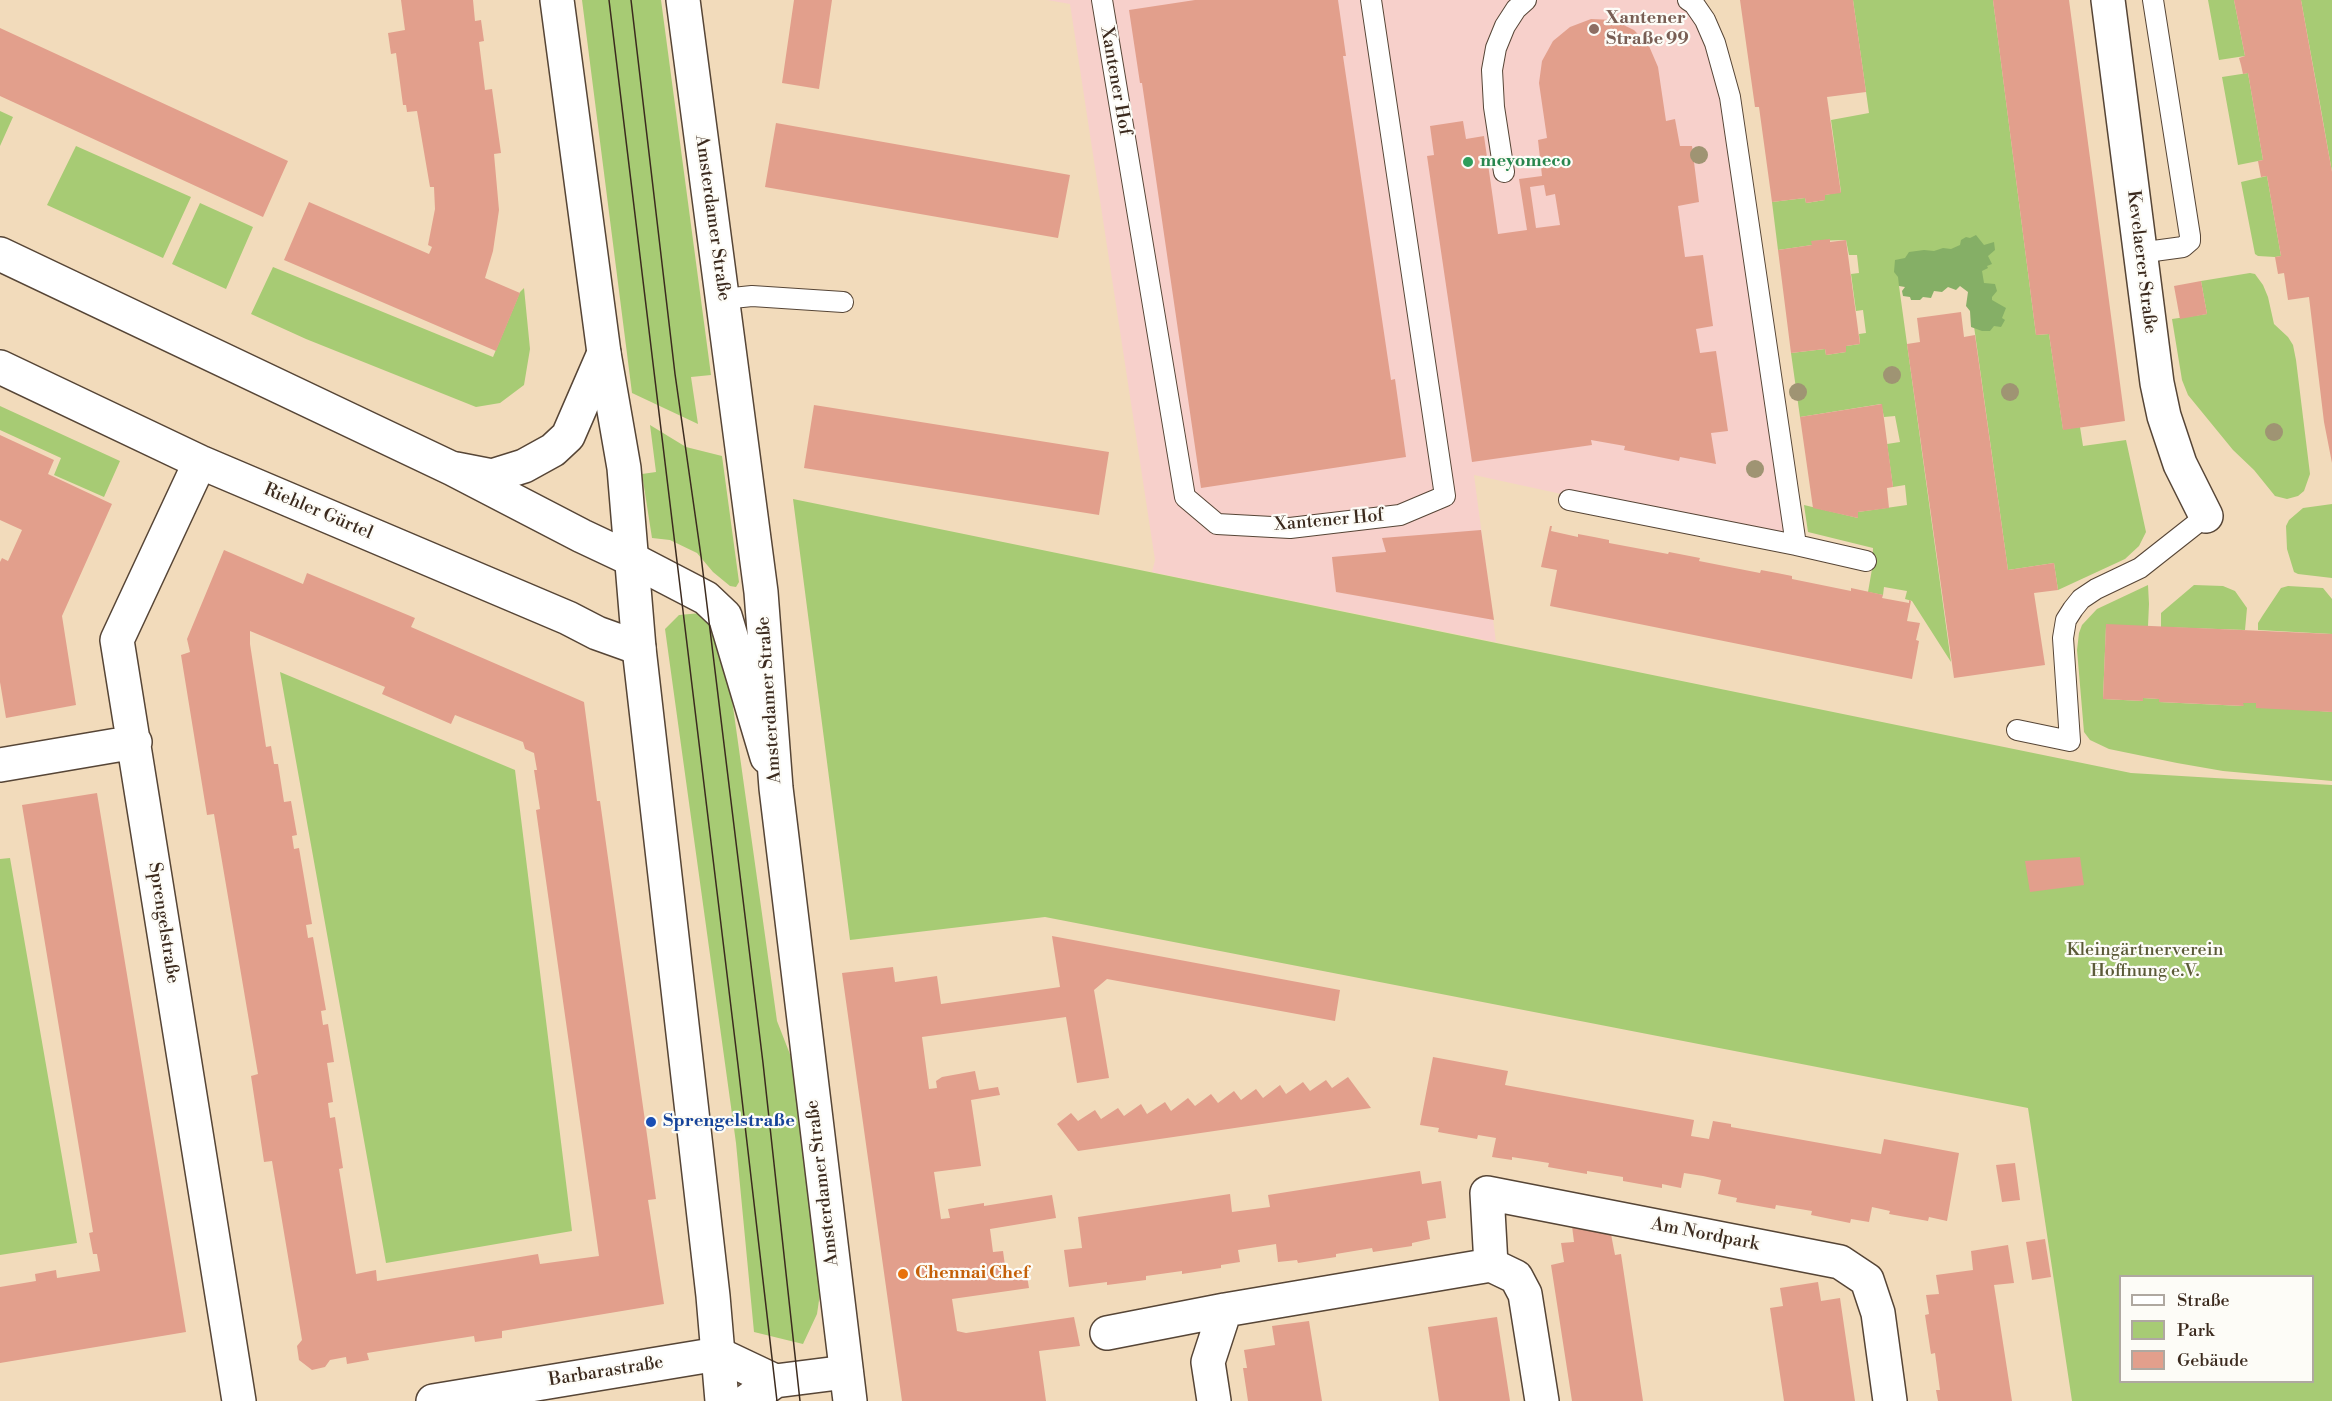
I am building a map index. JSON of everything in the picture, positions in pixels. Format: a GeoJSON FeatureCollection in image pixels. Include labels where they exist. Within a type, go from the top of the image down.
{"type":"FeatureCollection","features":[{"type":"Feature","properties":{"kind":"street"},"geometry":{"type":"LineString","coordinates":[[557,0],[604,352],[624,468],[639,648],[722,1401]]}},
{"type":"Feature","properties":{"kind":"street","name":"Amsterdamer Straße"},"geometry":{"type":"LineString","coordinates":[[682,0],[761,592],[776,788],[848,1386]]}},
{"type":"Feature","properties":{"kind":"street","name":"Kevelaerer Straße"},"geometry":{"type":"LineString","coordinates":[[2108,0],[2157,383],[2164,416],[2180,464],[2206,516]]}},
{"type":"Feature","properties":{"kind":"street"},"geometry":{"type":"LineString","coordinates":[[0,254],[453,469],[706,598],[725,616],[776,788]]}},
{"type":"Feature","properties":{"kind":"street"},"geometry":{"type":"LineString","coordinates":[[453,469],[492,476],[524,466],[553,450],[568,436],[604,352]]}},
{"type":"Feature","properties":{"kind":"street","name":"Riehler Gürtel"},"geometry":{"type":"LineString","coordinates":[[0,367],[200,462],[557,613],[597,633],[639,648]]}},
{"type":"Feature","properties":{"kind":"street","name":"Sprengelstraße"},"geometry":{"type":"LineString","coordinates":[[200,462],[117,640],[239,1401]]}},
{"type":"Feature","properties":{"kind":"street"},"geometry":{"type":"LineString","coordinates":[[0,765],[135,742]]}},
{"type":"Feature","properties":{"kind":"street","name":"Am Nordpark"},"geometry":{"type":"LineString","coordinates":[[1491,1265],[1487,1193],[1840,1262],[1867,1280],[1878,1313],[1890,1401]]}},
{"type":"Feature","properties":{"kind":"street"},"geometry":{"type":"LineString","coordinates":[[1107,1333],[1225,1310],[1491,1265],[1516,1277],[1525,1294],[1542,1401]]}},
{"type":"Feature","properties":{"kind":"street"},"geometry":{"type":"LineString","coordinates":[[1214,1401],[1208,1362],[1225,1310]]}},
{"type":"Feature","properties":{"kind":"street"},"geometry":{"type":"LineString","coordinates":[[718,1354],[775,1381],[848,1386]]}},
{"type":"Feature","properties":{"kind":"street","name":"Barbarastraße"},"geometry":{"type":"LineString","coordinates":[[433,1401],[718,1354]]}},
{"type":"Feature","properties":{"kind":"street"},"geometry":{"type":"LineString","coordinates":[[747,1401],[775,1381]]}},
{"type":"Feature","properties":{"kind":"lane","name":"Xantener Hof"},"geometry":{"type":"LineString","coordinates":[[1101,0],[1185,497],[1217,524],[1290,528],[1400,515],[1445,496],[1371,0]]}},
{"type":"Feature","properties":{"kind":"lane"},"geometry":{"type":"LineString","coordinates":[[1504,172],[1494,107],[1492,70],[1496,48],[1505,26],[1516,9],[1526,0]]}},
{"type":"Feature","properties":{"kind":"lane"},"geometry":{"type":"LineString","coordinates":[[2139,253],[2183,247],[2190,241],[2153,0]]}},
{"type":"Feature","properties":{"kind":"lane"},"geometry":{"type":"LineString","coordinates":[[1693,1],[1715,42],[1730,97],[1796,545]]}},
{"type":"Feature","properties":{"kind":"lane"},"geometry":{"type":"LineString","coordinates":[[723,299],[752,296],[843,302]]}},
{"type":"Feature","properties":{"kind":"lane"},"geometry":{"type":"LineString","coordinates":[[1569,500],[1866,561]]}},
{"type":"Feature","properties":{"kind":"lane"},"geometry":{"type":"LineString","coordinates":[[2017,730],[2070,741],[2062,654],[2062,638],[2069,614],[2081,599],[2140,568],[2206,516]]}},
{"type":"Feature","properties":{"kind":"shaded area"},"geometry":{"type":"Polygon","coordinates":[[[1047,0],[1688,0],[1716,45],[1796,545],[1474,475],[1496,642],[1152,572],[1155,560],[1070,4],[1047,0]]]}},
{"type":"Feature","properties":{"kind":"green space"},"geometry":{"type":"Polygon","coordinates":[[[582,0],[661,0],[711,375],[691,377],[698,424],[632,393],[582,0]]]}},
{"type":"Feature","properties":{"kind":"green space"},"geometry":{"type":"Polygon","coordinates":[[[1853,0],[1993,0],[2036,335],[2049,334],[2063,429],[2080,427],[2083,446],[2126,440],[2146,532],[2139,546],[2125,559],[2058,590],[2054,563],[2008,570],[1967,276],[1899,286],[1951,662],[1912,601],[1905,599],[1907,591],[1884,587],[1883,595],[1868,592],[1873,548],[1808,532],[1804,505],[1858,518],[1858,512],[1907,505],[1905,485],[1893,487],[1887,444],[1900,442],[1895,416],[1884,417],[1881,404],[1800,417],[1791,353],[1825,349],[1826,355],[1846,352],[1846,346],[1860,344],[1859,334],[1866,333],[1863,310],[1856,311],[1851,274],[1859,273],[1857,255],[1849,255],[1846,240],[1812,241],[1812,245],[1778,250],[1772,202],[1805,198],[1806,203],[1825,200],[1825,195],[1841,192],[1831,120],[1869,113],[1853,0]]]}},
{"type":"Feature","properties":{"kind":"green space"},"geometry":{"type":"Polygon","coordinates":[[[2208,0],[2234,0],[2245,56],[2219,60],[2208,0]]]}},
{"type":"Feature","properties":{"kind":"green space"},"geometry":{"type":"Polygon","coordinates":[[[2301,0],[2332,0],[2332,172],[2320,104],[2301,0]]]}},
{"type":"Feature","properties":{"kind":"green space"},"geometry":{"type":"Polygon","coordinates":[[[2248,73],[2263,160],[2238,165],[2222,77],[2248,73]]]}},
{"type":"Feature","properties":{"kind":"green space"},"geometry":{"type":"Polygon","coordinates":[[[0,111],[13,117],[0,146],[0,111]]]}},
{"type":"Feature","properties":{"kind":"green space"},"geometry":{"type":"Polygon","coordinates":[[[76,146],[191,197],[163,258],[47,205],[76,146]]]}},
{"type":"Feature","properties":{"kind":"green space"},"geometry":{"type":"Polygon","coordinates":[[[2267,176],[2281,256],[2275,257],[2255,254],[2241,182],[2267,176]]]}},
{"type":"Feature","properties":{"kind":"green space"},"geometry":{"type":"Polygon","coordinates":[[[200,203],[253,227],[226,289],[172,264],[200,203]]]}},
{"type":"Feature","properties":{"kind":"green space"},"geometry":{"type":"Polygon","coordinates":[[[1976,235],[1984,245],[1994,242],[1995,250],[1988,256],[1992,264],[1982,271],[1984,283],[1995,284],[1997,291],[1992,300],[2006,308],[2002,318],[2005,320],[2001,327],[1994,326],[1990,331],[1971,327],[1970,311],[1966,306],[1968,292],[1960,286],[1956,290],[1948,287],[1942,292],[1934,291],[1931,298],[1911,300],[1910,297],[1903,296],[1902,291],[1905,287],[1899,286],[1898,277],[1894,272],[1895,260],[1905,258],[1909,252],[1951,249],[1960,245],[1961,240],[1966,237],[1976,235]]]}},
{"type":"Feature","properties":{"kind":"green space"},"geometry":{"type":"Polygon","coordinates":[[[273,267],[493,357],[520,292],[524,288],[530,349],[524,385],[500,403],[476,407],[306,339],[251,314],[273,267]]]}},
{"type":"Feature","properties":{"kind":"green space"},"geometry":{"type":"Polygon","coordinates":[[[2255,274],[2263,285],[2274,324],[2293,345],[2296,360],[2310,474],[2304,491],[2298,496],[2287,499],[2275,496],[2254,470],[2233,450],[2188,395],[2182,380],[2172,319],[2207,314],[2201,281],[2255,274]]]}},
{"type":"Feature","properties":{"kind":"green space"},"geometry":{"type":"Polygon","coordinates":[[[0,406],[120,461],[104,497],[54,475],[61,458],[0,430],[0,406]]]}},
{"type":"Feature","properties":{"kind":"green space"},"geometry":{"type":"Polygon","coordinates":[[[650,425],[686,447],[722,456],[739,582],[736,587],[730,586],[713,572],[697,553],[670,540],[652,538],[642,474],[656,472],[650,425]]]}},
{"type":"Feature","properties":{"kind":"green space","name":"Kleingärtnerverein Hoffnung e.V."},"geometry":{"type":"Polygon","coordinates":[[[793,499],[2131,773],[2332,785],[2332,1401],[2072,1401],[2028,1108],[1045,917],[850,940],[793,499]]]}},
{"type":"Feature","properties":{"kind":"green space"},"geometry":{"type":"Polygon","coordinates":[[[2332,504],[2332,578],[2294,572],[2287,549],[2286,526],[2289,520],[2303,508],[2332,504]]]}},
{"type":"Feature","properties":{"kind":"green space"},"geometry":{"type":"Polygon","coordinates":[[[2148,585],[2148,626],[2106,627],[2103,699],[2143,701],[2143,698],[2159,699],[2159,702],[2243,706],[2243,703],[2256,703],[2257,706],[2332,712],[2332,781],[2223,771],[2109,749],[2090,740],[2084,732],[2077,650],[2079,633],[2082,625],[2097,609],[2148,585]]]}},
{"type":"Feature","properties":{"kind":"green space"},"geometry":{"type":"Polygon","coordinates":[[[2194,585],[2223,586],[2235,591],[2247,608],[2245,630],[2161,627],[2161,613],[2194,585]]]}},
{"type":"Feature","properties":{"kind":"green space"},"geometry":{"type":"Polygon","coordinates":[[[2288,586],[2323,588],[2332,599],[2332,634],[2258,630],[2258,623],[2281,588],[2288,586]]]}},
{"type":"Feature","properties":{"kind":"green space"},"geometry":{"type":"Polygon","coordinates":[[[701,613],[710,624],[728,671],[777,1021],[793,1062],[822,1280],[817,1314],[803,1344],[754,1332],[736,1143],[665,629],[679,615],[701,613]]]}},
{"type":"Feature","properties":{"kind":"green space"},"geometry":{"type":"Polygon","coordinates":[[[280,672],[515,770],[572,1231],[386,1263],[280,672]]]}},
{"type":"Feature","properties":{"kind":"green space"},"geometry":{"type":"Polygon","coordinates":[[[10,858],[77,1243],[0,1255],[0,859],[10,858]]]}},
{"type":"Feature","properties":{"kind":"building"},"geometry":{"type":"Polygon","coordinates":[[[401,0],[473,0],[475,21],[481,20],[484,41],[479,42],[485,90],[492,89],[501,153],[494,154],[499,210],[493,251],[485,278],[520,293],[496,351],[284,260],[309,202],[429,254],[432,247],[428,245],[435,209],[434,187],[430,187],[417,111],[407,112],[406,105],[403,105],[396,53],[391,54],[388,33],[405,30],[401,0]]]}},
{"type":"Feature","properties":{"kind":"building"},"geometry":{"type":"Polygon","coordinates":[[[794,0],[832,0],[819,89],[782,83],[794,0]]]}},
{"type":"Feature","properties":{"kind":"building"},"geometry":{"type":"Polygon","coordinates":[[[1195,0],[1338,0],[1346,56],[1343,56],[1391,380],[1395,379],[1406,457],[1201,488],[1142,83],[1140,83],[1129,10],[1195,0]]]}},
{"type":"Feature","properties":{"kind":"building"},"geometry":{"type":"Polygon","coordinates":[[[1740,0],[1853,0],[1866,92],[1827,97],[1841,193],[1825,195],[1825,200],[1806,203],[1805,198],[1772,202],[1759,107],[1755,107],[1740,0]]]}},
{"type":"Feature","properties":{"kind":"building"},"geometry":{"type":"Polygon","coordinates":[[[1993,0],[2069,0],[2125,421],[2063,430],[2049,334],[2036,335],[1993,0]]]}},
{"type":"Feature","properties":{"kind":"building"},"geometry":{"type":"Polygon","coordinates":[[[2234,0],[2301,0],[2332,172],[2332,463],[2324,422],[2309,297],[2288,300],[2284,273],[2278,274],[2275,257],[2281,256],[2267,176],[2261,177],[2258,161],[2263,160],[2248,73],[2243,74],[2239,58],[2245,56],[2234,0]]]}},
{"type":"Feature","properties":{"kind":"building"},"geometry":{"type":"Polygon","coordinates":[[[1591,19],[1613,20],[1634,30],[1649,46],[1658,67],[1666,121],[1675,119],[1680,146],[1692,146],[1699,202],[1678,206],[1685,257],[1703,255],[1713,326],[1696,329],[1700,353],[1716,351],[1728,431],[1711,433],[1716,464],[1680,457],[1679,461],[1624,450],[1625,446],[1591,440],[1592,445],[1472,462],[1427,156],[1434,155],[1430,126],[1463,121],[1466,139],[1484,136],[1498,234],[1527,230],[1519,179],[1542,176],[1538,140],[1547,138],[1539,83],[1542,61],[1553,41],[1570,27],[1591,19]],[[1544,185],[1530,187],[1536,228],[1560,225],[1555,194],[1546,196],[1544,185]]]}},
{"type":"Feature","properties":{"kind":"building"},"geometry":{"type":"Polygon","coordinates":[[[0,28],[288,161],[263,217],[0,96],[0,28]]]}},
{"type":"Feature","properties":{"kind":"building"},"geometry":{"type":"Polygon","coordinates":[[[776,123],[1070,175],[1058,238],[765,187],[776,123]]]}},
{"type":"Feature","properties":{"kind":"building"},"geometry":{"type":"Polygon","coordinates":[[[1830,239],[1830,242],[1846,240],[1860,344],[1846,346],[1846,352],[1826,355],[1825,349],[1791,353],[1778,250],[1812,245],[1811,241],[1830,239]]]}},
{"type":"Feature","properties":{"kind":"building"},"geometry":{"type":"Polygon","coordinates":[[[2201,281],[2207,314],[2180,319],[2174,286],[2201,281]]]}},
{"type":"Feature","properties":{"kind":"building"},"geometry":{"type":"Polygon","coordinates":[[[1961,312],[1964,337],[1975,335],[2008,570],[2054,563],[2058,590],[2034,593],[2045,665],[1954,678],[1907,344],[1920,342],[1917,318],[1961,312]]]}},
{"type":"Feature","properties":{"kind":"building"},"geometry":{"type":"Polygon","coordinates":[[[1882,404],[1893,487],[1887,488],[1889,508],[1858,512],[1858,518],[1813,508],[1800,417],[1882,404]]]}},
{"type":"Feature","properties":{"kind":"building"},"geometry":{"type":"Polygon","coordinates":[[[814,405],[1109,452],[1099,515],[804,468],[814,405]]]}},
{"type":"Feature","properties":{"kind":"building"},"geometry":{"type":"Polygon","coordinates":[[[0,435],[54,460],[48,474],[112,504],[62,616],[76,705],[6,718],[0,682],[0,562],[2,558],[8,561],[22,530],[0,520],[0,435]]]}},
{"type":"Feature","properties":{"kind":"building"},"geometry":{"type":"Polygon","coordinates":[[[1550,526],[1552,526],[1551,531],[1578,537],[1578,534],[1609,540],[1609,543],[1700,558],[1699,561],[1760,573],[1761,570],[1792,576],[1792,579],[1851,591],[1851,588],[1879,594],[1883,595],[1882,598],[1909,603],[1909,600],[1911,601],[1907,621],[1920,623],[1912,679],[1550,606],[1557,570],[1541,567],[1550,526]]]}},
{"type":"Feature","properties":{"kind":"building"},"geometry":{"type":"Polygon","coordinates":[[[1481,530],[1494,620],[1336,592],[1332,557],[1386,552],[1382,538],[1481,530]]]}},
{"type":"Feature","properties":{"kind":"building"},"geometry":{"type":"Polygon","coordinates":[[[224,550],[303,584],[307,573],[415,618],[411,627],[584,702],[656,1199],[648,1200],[664,1304],[502,1331],[502,1338],[475,1342],[474,1336],[367,1353],[369,1360],[347,1364],[346,1357],[330,1360],[325,1367],[312,1370],[299,1360],[297,1346],[302,1340],[272,1161],[264,1162],[251,1076],[258,1074],[214,814],[207,815],[181,655],[190,652],[187,639],[224,550]],[[250,631],[266,747],[271,746],[274,764],[278,764],[284,802],[291,801],[297,835],[292,836],[294,849],[299,848],[312,924],[306,925],[308,938],[313,937],[326,1010],[321,1011],[323,1025],[328,1024],[334,1062],[327,1063],[333,1102],[328,1103],[330,1118],[335,1117],[343,1168],[339,1169],[356,1274],[376,1270],[377,1281],[538,1254],[540,1264],[599,1256],[536,810],[540,809],[534,770],[537,770],[534,753],[525,749],[523,742],[455,715],[451,724],[382,694],[385,687],[250,631]]]}},
{"type":"Feature","properties":{"kind":"building"},"geometry":{"type":"Polygon","coordinates":[[[2106,624],[2332,634],[2332,712],[2256,708],[2256,703],[2243,703],[2244,706],[2159,702],[2159,699],[2143,698],[2143,701],[2103,699],[2106,624]]]}},
{"type":"Feature","properties":{"kind":"building"},"geometry":{"type":"Polygon","coordinates":[[[97,793],[186,1332],[0,1363],[0,1287],[36,1281],[35,1274],[56,1270],[57,1278],[100,1271],[97,1254],[93,1254],[89,1233],[93,1232],[22,805],[97,793]]]}},
{"type":"Feature","properties":{"kind":"building"},"geometry":{"type":"Polygon","coordinates":[[[2080,857],[2084,885],[2030,892],[2025,861],[2080,857]]]}},
{"type":"Feature","properties":{"kind":"building"},"geometry":{"type":"Polygon","coordinates":[[[1052,936],[1340,990],[1335,1021],[1107,979],[1094,990],[1109,1078],[1077,1083],[1066,1017],[922,1037],[929,1089],[937,1088],[936,1081],[942,1077],[975,1071],[979,1090],[998,1087],[1000,1095],[971,1100],[981,1166],[934,1172],[941,1219],[950,1218],[948,1209],[984,1203],[984,1206],[1052,1195],[1056,1218],[990,1229],[993,1252],[1003,1251],[1006,1273],[1026,1270],[1029,1288],[952,1299],[957,1331],[966,1333],[1074,1317],[1080,1346],[1039,1351],[1046,1401],[902,1401],[842,973],[893,967],[895,982],[937,976],[941,1004],[1060,987],[1052,936]]]}},
{"type":"Feature","properties":{"kind":"building"},"geometry":{"type":"Polygon","coordinates":[[[1433,1057],[1508,1071],[1505,1085],[1694,1120],[1691,1136],[1709,1139],[1713,1121],[1731,1124],[1731,1127],[1881,1154],[1884,1139],[1959,1153],[1947,1221],[1929,1217],[1928,1221],[1889,1214],[1890,1211],[1872,1207],[1869,1222],[1851,1219],[1850,1223],[1811,1215],[1812,1211],[1776,1205],[1775,1209],[1736,1202],[1737,1198],[1718,1194],[1721,1180],[1703,1176],[1684,1173],[1681,1188],[1662,1184],[1662,1188],[1623,1181],[1623,1177],[1548,1167],[1549,1163],[1512,1157],[1512,1160],[1492,1157],[1496,1138],[1478,1135],[1477,1139],[1438,1132],[1439,1128],[1420,1125],[1433,1057]]]}},
{"type":"Feature","properties":{"kind":"building"},"geometry":{"type":"Polygon","coordinates":[[[1348,1077],[1371,1108],[1078,1151],[1057,1124],[1071,1113],[1078,1121],[1095,1110],[1101,1119],[1118,1108],[1124,1116],[1141,1104],[1147,1114],[1165,1102],[1171,1111],[1188,1098],[1195,1106],[1211,1094],[1218,1103],[1234,1091],[1241,1100],[1256,1089],[1263,1098],[1280,1085],[1286,1094],[1303,1082],[1310,1091],[1326,1080],[1332,1088],[1348,1077]]]}},
{"type":"Feature","properties":{"kind":"building"},"geometry":{"type":"Polygon","coordinates":[[[2015,1163],[2020,1200],[2002,1202],[1996,1165],[2015,1163]]]}},
{"type":"Feature","properties":{"kind":"building"},"geometry":{"type":"Polygon","coordinates":[[[1420,1171],[1422,1184],[1441,1181],[1446,1218],[1427,1221],[1430,1239],[1412,1243],[1412,1246],[1373,1252],[1372,1248],[1298,1263],[1297,1260],[1278,1262],[1276,1244],[1238,1250],[1240,1262],[1221,1265],[1221,1268],[1182,1274],[1182,1271],[1146,1276],[1146,1280],[1107,1285],[1107,1282],[1069,1287],[1064,1250],[1082,1248],[1078,1217],[1230,1194],[1232,1212],[1270,1207],[1268,1195],[1420,1171]]]}},
{"type":"Feature","properties":{"kind":"building"},"geometry":{"type":"Polygon","coordinates":[[[1572,1226],[1611,1234],[1615,1255],[1621,1254],[1643,1401],[1572,1401],[1551,1265],[1564,1262],[1561,1243],[1574,1242],[1572,1226]]]}},
{"type":"Feature","properties":{"kind":"building"},"geometry":{"type":"Polygon","coordinates":[[[2045,1239],[2051,1277],[2032,1280],[2026,1242],[2045,1239]]]}},
{"type":"Feature","properties":{"kind":"building"},"geometry":{"type":"Polygon","coordinates":[[[2008,1245],[2014,1283],[1994,1285],[2012,1401],[1938,1401],[1936,1390],[1940,1390],[1935,1353],[1931,1354],[1925,1315],[1929,1314],[1926,1295],[1939,1294],[1936,1275],[1973,1270],[1971,1251],[2008,1245]]]}},
{"type":"Feature","properties":{"kind":"building"},"geometry":{"type":"Polygon","coordinates":[[[1818,1282],[1821,1301],[1840,1298],[1855,1401],[1784,1401],[1770,1308],[1783,1306],[1780,1288],[1818,1282]]]}},
{"type":"Feature","properties":{"kind":"building"},"geometry":{"type":"Polygon","coordinates":[[[1497,1317],[1510,1401],[1439,1401],[1428,1327],[1497,1317]]]}},
{"type":"Feature","properties":{"kind":"building"},"geometry":{"type":"Polygon","coordinates":[[[1309,1321],[1322,1401],[1248,1401],[1243,1368],[1247,1368],[1244,1350],[1275,1345],[1272,1326],[1309,1321]]]}},
{"type":"Feature","properties":{"kind":"tram line"},"geometry":{"type":"LineString","coordinates":[[609,0],[777,1401]]}},
{"type":"Feature","properties":{"kind":"tram line"},"geometry":{"type":"LineString","coordinates":[[631,0],[675,374],[701,556],[763,1063],[800,1401]]}},
{"type":"Feature","properties":{"kind":"place","name":"Xantener Straße 99"},"geometry":{"type":"Point","coordinates":[1594,29]}},
{"type":"Feature","properties":{"kind":"place","name":"meyomeco"},"geometry":{"type":"Point","coordinates":[1468,162]}},
{"type":"Feature","properties":{"kind":"place","name":"Sprengelstraße"},"geometry":{"type":"Point","coordinates":[651,1122]}},
{"type":"Feature","properties":{"kind":"place","name":"Chennai Chef"},"geometry":{"type":"Point","coordinates":[903,1274]}}]}
